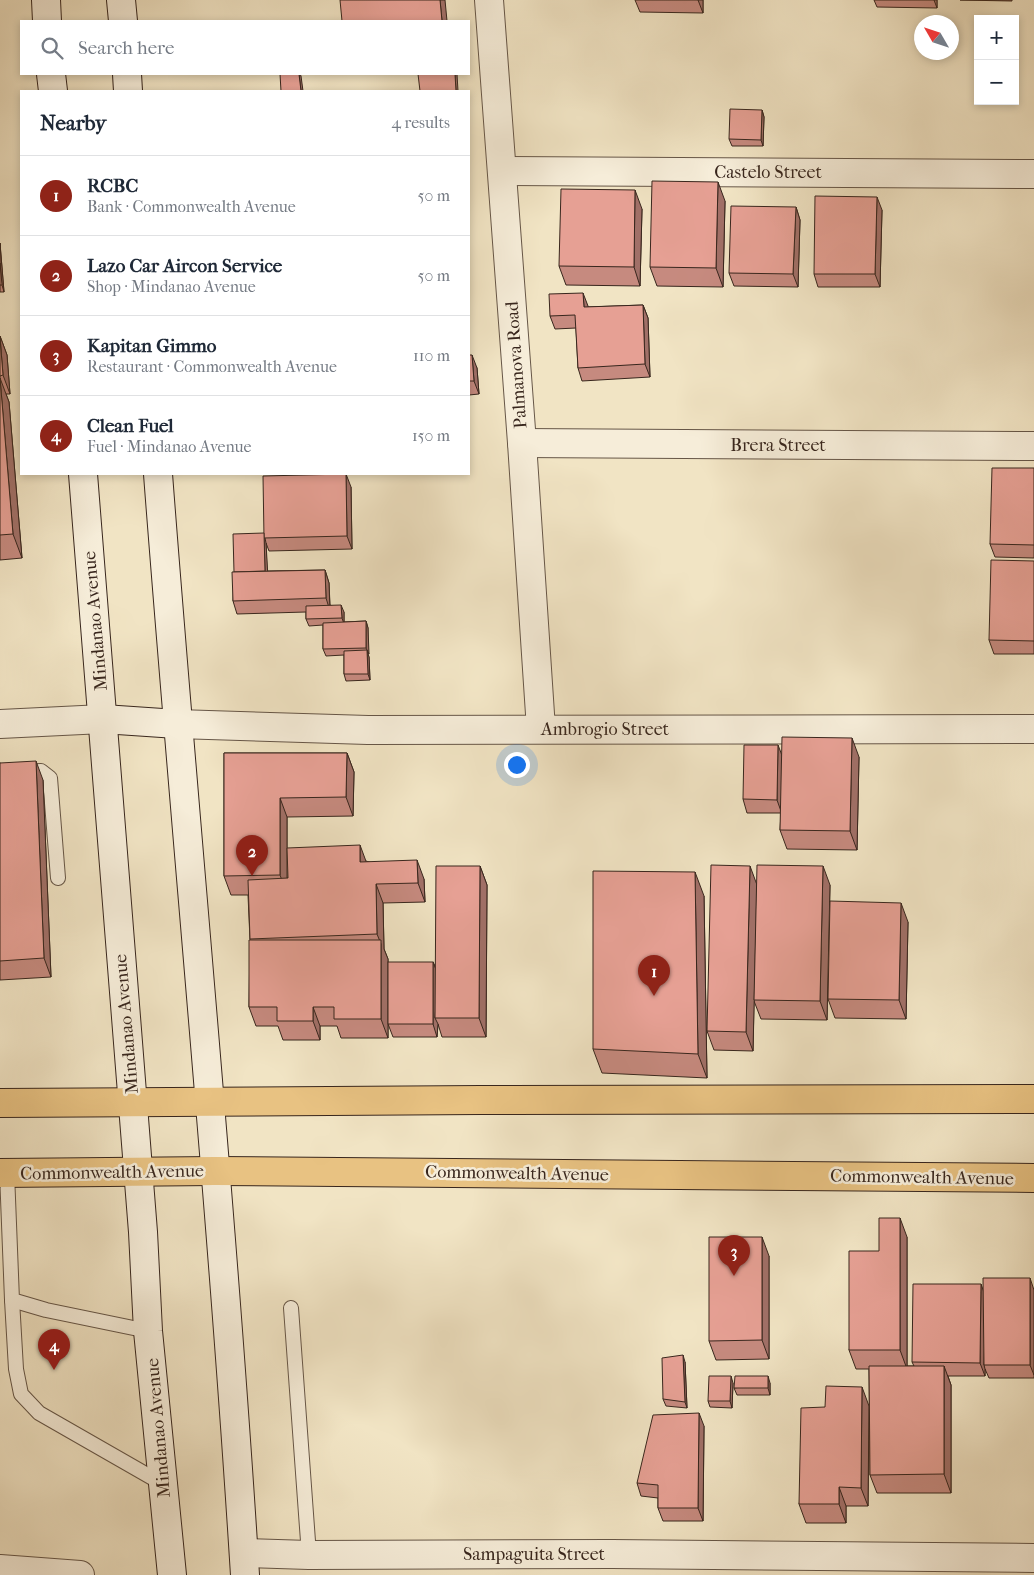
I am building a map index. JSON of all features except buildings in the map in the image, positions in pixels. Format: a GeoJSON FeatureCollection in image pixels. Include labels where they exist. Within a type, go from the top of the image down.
{"type":"FeatureCollection","features":[{"type":"Feature","properties":{"kind":"main road"},"geometry":{"type":"LineString","coordinates":[[0,1103],[1034,1099]]}},
{"type":"Feature","properties":{"kind":"main road","name":"Commonwealth Avenue"},"geometry":{"type":"LineString","coordinates":[[4,1173],[215,1171],[1034,1178]]}},
{"type":"Feature","properties":{"kind":"street"},"geometry":{"type":"LineString","coordinates":[[46,0],[47,20]]}},
{"type":"Feature","properties":{"kind":"street"},"geometry":{"type":"LineString","coordinates":[[121,0],[123,20]]}},
{"type":"Feature","properties":{"kind":"street","name":"Palmanova Road"},"geometry":{"type":"LineString","coordinates":[[489,0],[541,730]]}},
{"type":"Feature","properties":{"kind":"street"},"geometry":{"type":"LineString","coordinates":[[51,75],[53,90]]}},
{"type":"Feature","properties":{"kind":"street"},"geometry":{"type":"LineString","coordinates":[[127,75],[128,90]]}},
{"type":"Feature","properties":{"kind":"street","name":"Castelo Street"},"geometry":{"type":"LineString","coordinates":[[502,171],[1034,174]]}},
{"type":"Feature","properties":{"kind":"street","name":"Brera Street"},"geometry":{"type":"LineString","coordinates":[[522,443],[1034,446]]}},
{"type":"Feature","properties":{"kind":"street","name":"Mindanao Avenue"},"geometry":{"type":"LineString","coordinates":[[83,475],[138,1172],[148,1331],[172,1575]]}},
{"type":"Feature","properties":{"kind":"street"},"geometry":{"type":"LineString","coordinates":[[158,475],[177,724],[210,1102],[244,1564]]}},
{"type":"Feature","properties":{"kind":"street","name":"Ambrogio Street"},"geometry":{"type":"LineString","coordinates":[[0,724],[103,719],[177,724],[368,730],[1034,729]]}},
{"type":"Feature","properties":{"kind":"street","name":"Sampaguita Street"},"geometry":{"type":"LineString","coordinates":[[244,1564],[309,1555],[613,1564],[1034,1558]]}},
{"type":"Feature","properties":{"kind":"street"},"geometry":{"type":"LineString","coordinates":[[0,1569],[80,1575]]}},
{"type":"Feature","properties":{"kind":"lane"},"geometry":{"type":"LineString","coordinates":[[0,773],[41,771],[50,778],[58,878]]}},
{"type":"Feature","properties":{"kind":"lane"},"geometry":{"type":"LineString","coordinates":[[4,1173],[16,1369],[21,1394],[39,1413],[163,1484]]}},
{"type":"Feature","properties":{"kind":"lane"},"geometry":{"type":"LineString","coordinates":[[12,1300],[46,1310],[148,1331]]}},
{"type":"Feature","properties":{"kind":"lane"},"geometry":{"type":"LineString","coordinates":[[291,1308],[309,1555]]}},
{"type":"Feature","properties":{"kind":"place","name":"Lazo Car Aircon Service"},"geometry":{"type":"Point","coordinates":[252,876]}},
{"type":"Feature","properties":{"kind":"place","name":"RCBC"},"geometry":{"type":"Point","coordinates":[654,996]}},
{"type":"Feature","properties":{"kind":"place","name":"Kapitan Gimmo"},"geometry":{"type":"Point","coordinates":[734,1276]}},
{"type":"Feature","properties":{"kind":"place","name":"Clean Fuel"},"geometry":{"type":"Point","coordinates":[54,1370]}}]}
